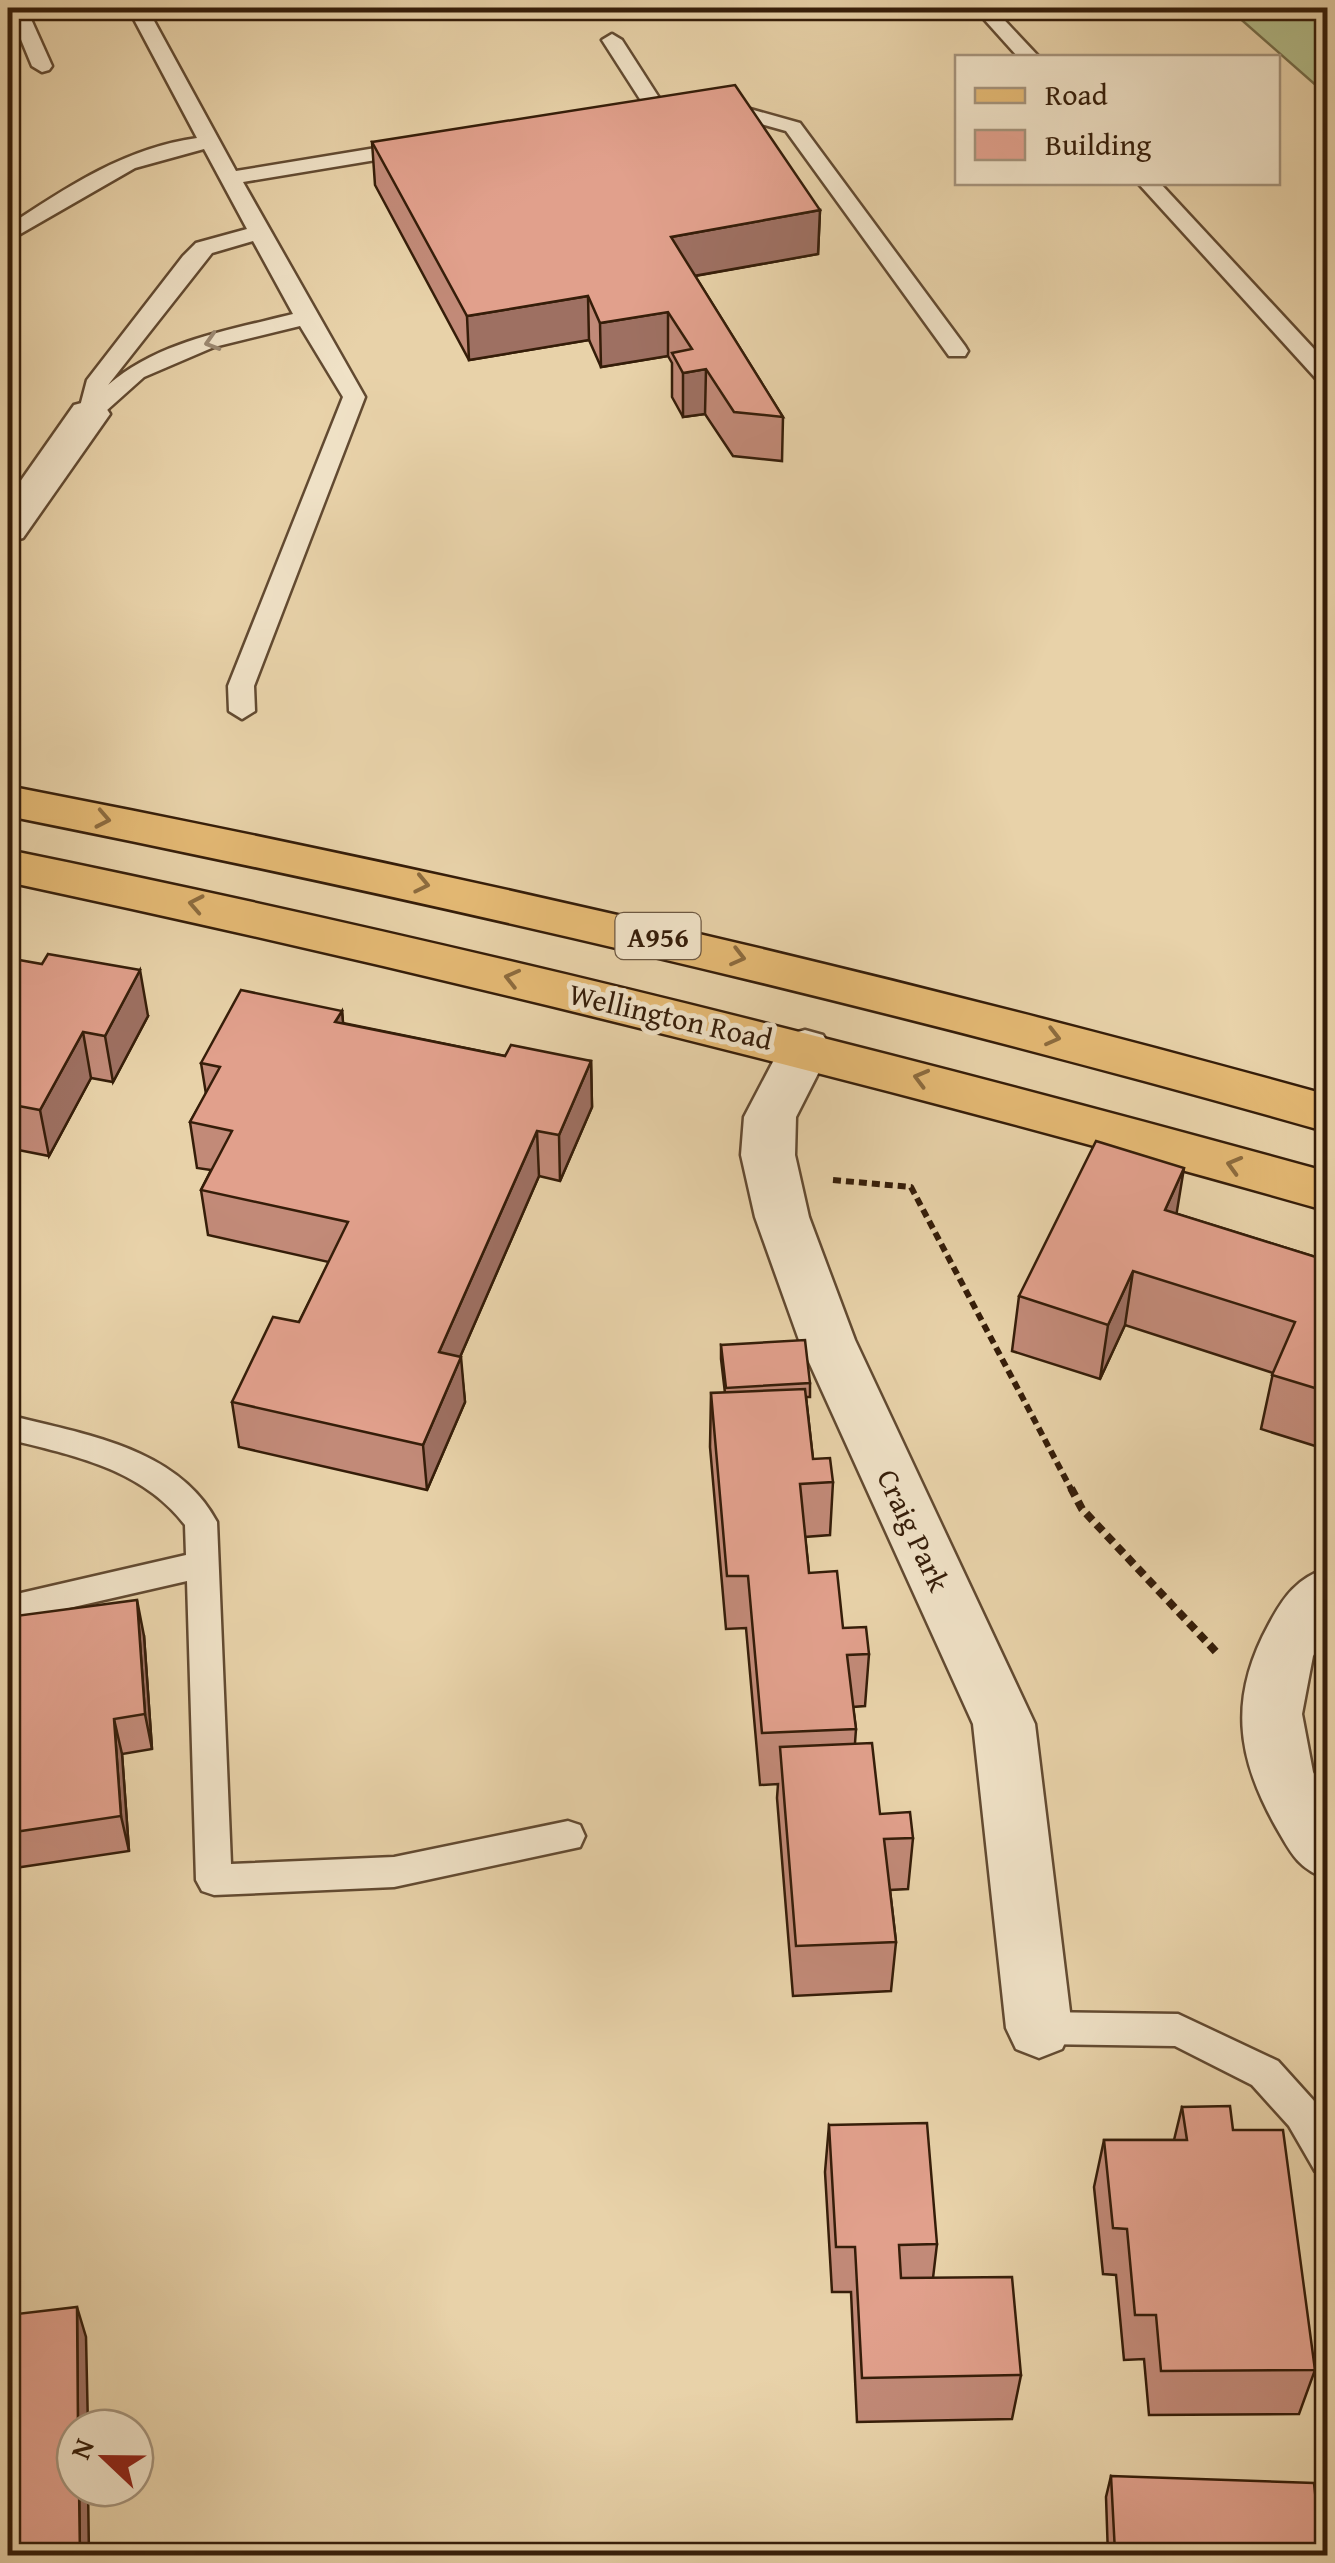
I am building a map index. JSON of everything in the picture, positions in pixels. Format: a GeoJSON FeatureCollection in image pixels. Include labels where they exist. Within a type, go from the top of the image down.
{"type":"FeatureCollection","features":[{"type":"Feature","properties":{"kind":"main road","name":"A956"},"geometry":{"type":"LineString","coordinates":[[8,801],[294,856],[634,930],[1125,1055],[1328,1114]]}},
{"type":"Feature","properties":{"kind":"main road","name":"Wellington Road"},"geometry":{"type":"LineString","coordinates":[[8,866],[298,926],[805,1048],[1328,1192]]}},
{"type":"Feature","properties":{"kind":"street"},"geometry":{"type":"LineString","coordinates":[[8,529],[89,414]]}},
{"type":"Feature","properties":{"kind":"street","name":"Craig Park"},"geometry":{"type":"LineString","coordinates":[[805,1048],[770,1117],[768,1154],[782,1217],[826,1340],[1004,1724],[1039,2028]]}},
{"type":"Feature","properties":{"kind":"street"},"geometry":{"type":"LineString","coordinates":[[1328,1592],[1318,1598],[1289,1640],[1270,1692],[1271,1741],[1288,1796],[1328,1852]]}},
{"type":"Feature","properties":{"kind":"lane"},"geometry":{"type":"LineString","coordinates":[[16,8],[42,66]]}},
{"type":"Feature","properties":{"kind":"lane"},"geometry":{"type":"LineString","coordinates":[[137,8],[306,318],[354,397],[242,686],[242,711]]}},
{"type":"Feature","properties":{"kind":"lane"},"geometry":{"type":"LineString","coordinates":[[983,8],[1027,55]]}},
{"type":"Feature","properties":{"kind":"lane"},"geometry":{"type":"LineString","coordinates":[[612,40],[655,107]]}},
{"type":"Feature","properties":{"kind":"lane"},"geometry":{"type":"LineString","coordinates":[[630,112],[688,102],[793,127],[956,350]]}},
{"type":"Feature","properties":{"kind":"lane"},"geometry":{"type":"LineString","coordinates":[[8,235],[79,187],[128,161],[183,144],[209,142]]}},
{"type":"Feature","properties":{"kind":"lane"},"geometry":{"type":"LineString","coordinates":[[232,178],[425,146]]}},
{"type":"Feature","properties":{"kind":"lane"},"geometry":{"type":"LineString","coordinates":[[1150,185],[1328,378]]}},
{"type":"Feature","properties":{"kind":"lane"},"geometry":{"type":"LineString","coordinates":[[89,414],[98,380],[204,248],[260,232]]}},
{"type":"Feature","properties":{"kind":"lane"},"geometry":{"type":"LineString","coordinates":[[89,414],[136,372],[206,342],[306,318]]}},
{"type":"Feature","properties":{"kind":"lane"},"geometry":{"type":"LineString","coordinates":[[8,1427],[112,1455],[159,1477],[185,1497],[201,1522],[214,1880],[394,1872],[568,1836]]}},
{"type":"Feature","properties":{"kind":"lane"},"geometry":{"type":"LineString","coordinates":[[8,1609],[203,1564]]}},
{"type":"Feature","properties":{"kind":"lane"},"geometry":{"type":"LineString","coordinates":[[1039,2028],[1178,2030],[1265,2073],[1302,2114],[1328,2159]]}},
{"type":"Feature","properties":{"kind":"path"},"geometry":{"type":"LineString","coordinates":[[772,1174],[911,1187],[1082,1509],[1183,1621],[1270,1704]]}},
{"type":"Feature","properties":{"kind":"green space"},"geometry":{"type":"Polygon","coordinates":[[[1228,8],[1327,8],[1327,95],[1228,8]]]}},
{"type":"Feature","properties":{"kind":"building"},"geometry":{"type":"Polygon","coordinates":[[[735,85],[820,210],[671,237],[783,417],[734,412],[706,369],[683,373],[672,353],[692,349],[668,312],[600,323],[588,296],[467,316],[372,142],[735,85]]]}},
{"type":"Feature","properties":{"kind":"building"},"geometry":{"type":"Polygon","coordinates":[[[48,954],[140,970],[105,1036],[83,1032],[40,1110],[8,1104],[8,958],[42,964],[48,954]]]}},
{"type":"Feature","properties":{"kind":"building"},"geometry":{"type":"Polygon","coordinates":[[[241,990],[342,1011],[335,1022],[505,1056],[511,1045],[591,1061],[559,1135],[537,1131],[439,1352],[461,1357],[423,1445],[232,1402],[273,1317],[299,1322],[348,1222],[201,1190],[232,1131],[190,1122],[220,1067],[201,1063],[241,990]]]}},
{"type":"Feature","properties":{"kind":"building"},"geometry":{"type":"Polygon","coordinates":[[[1096,1141],[1184,1168],[1165,1210],[1322,1259],[1328,1246],[1328,1392],[1272,1375],[1295,1322],[1133,1271],[1108,1325],[1019,1296],[1096,1141]]]}},
{"type":"Feature","properties":{"kind":"building"},"geometry":{"type":"Polygon","coordinates":[[[805,1340],[810,1383],[726,1388],[721,1345],[805,1340]]]}},
{"type":"Feature","properties":{"kind":"building"},"geometry":{"type":"Polygon","coordinates":[[[805,1389],[813,1459],[830,1458],[833,1482],[800,1484],[809,1573],[837,1571],[843,1628],[866,1627],[869,1654],[847,1655],[856,1729],[762,1733],[748,1576],[727,1576],[711,1393],[805,1389]]]}},
{"type":"Feature","properties":{"kind":"building"},"geometry":{"type":"Polygon","coordinates":[[[137,1600],[145,1714],[114,1719],[121,1816],[8,1833],[8,1617],[137,1600]]]}},
{"type":"Feature","properties":{"kind":"building"},"geometry":{"type":"Polygon","coordinates":[[[872,1743],[880,1814],[910,1812],[913,1838],[884,1839],[896,1942],[796,1946],[780,1747],[872,1743]]]}},
{"type":"Feature","properties":{"kind":"building"},"geometry":{"type":"Polygon","coordinates":[[[1230,2106],[1233,2130],[1283,2130],[1315,2370],[1161,2371],[1156,2315],[1135,2315],[1127,2229],[1113,2228],[1104,2140],[1187,2140],[1182,2107],[1230,2106]]]}},
{"type":"Feature","properties":{"kind":"building"},"geometry":{"type":"Polygon","coordinates":[[[927,2123],[937,2244],[899,2245],[901,2278],[1012,2277],[1021,2375],[862,2378],[855,2247],[836,2247],[829,2125],[927,2123]]]}},
{"type":"Feature","properties":{"kind":"building"},"geometry":{"type":"Polygon","coordinates":[[[77,2307],[78,2408],[55,2408],[55,2508],[79,2508],[80,2556],[8,2556],[8,2315],[77,2307]]]}},
{"type":"Feature","properties":{"kind":"building"},"geometry":{"type":"Polygon","coordinates":[[[1111,2476],[1314,2483],[1322,2556],[1115,2552],[1111,2476]]]}}]}
